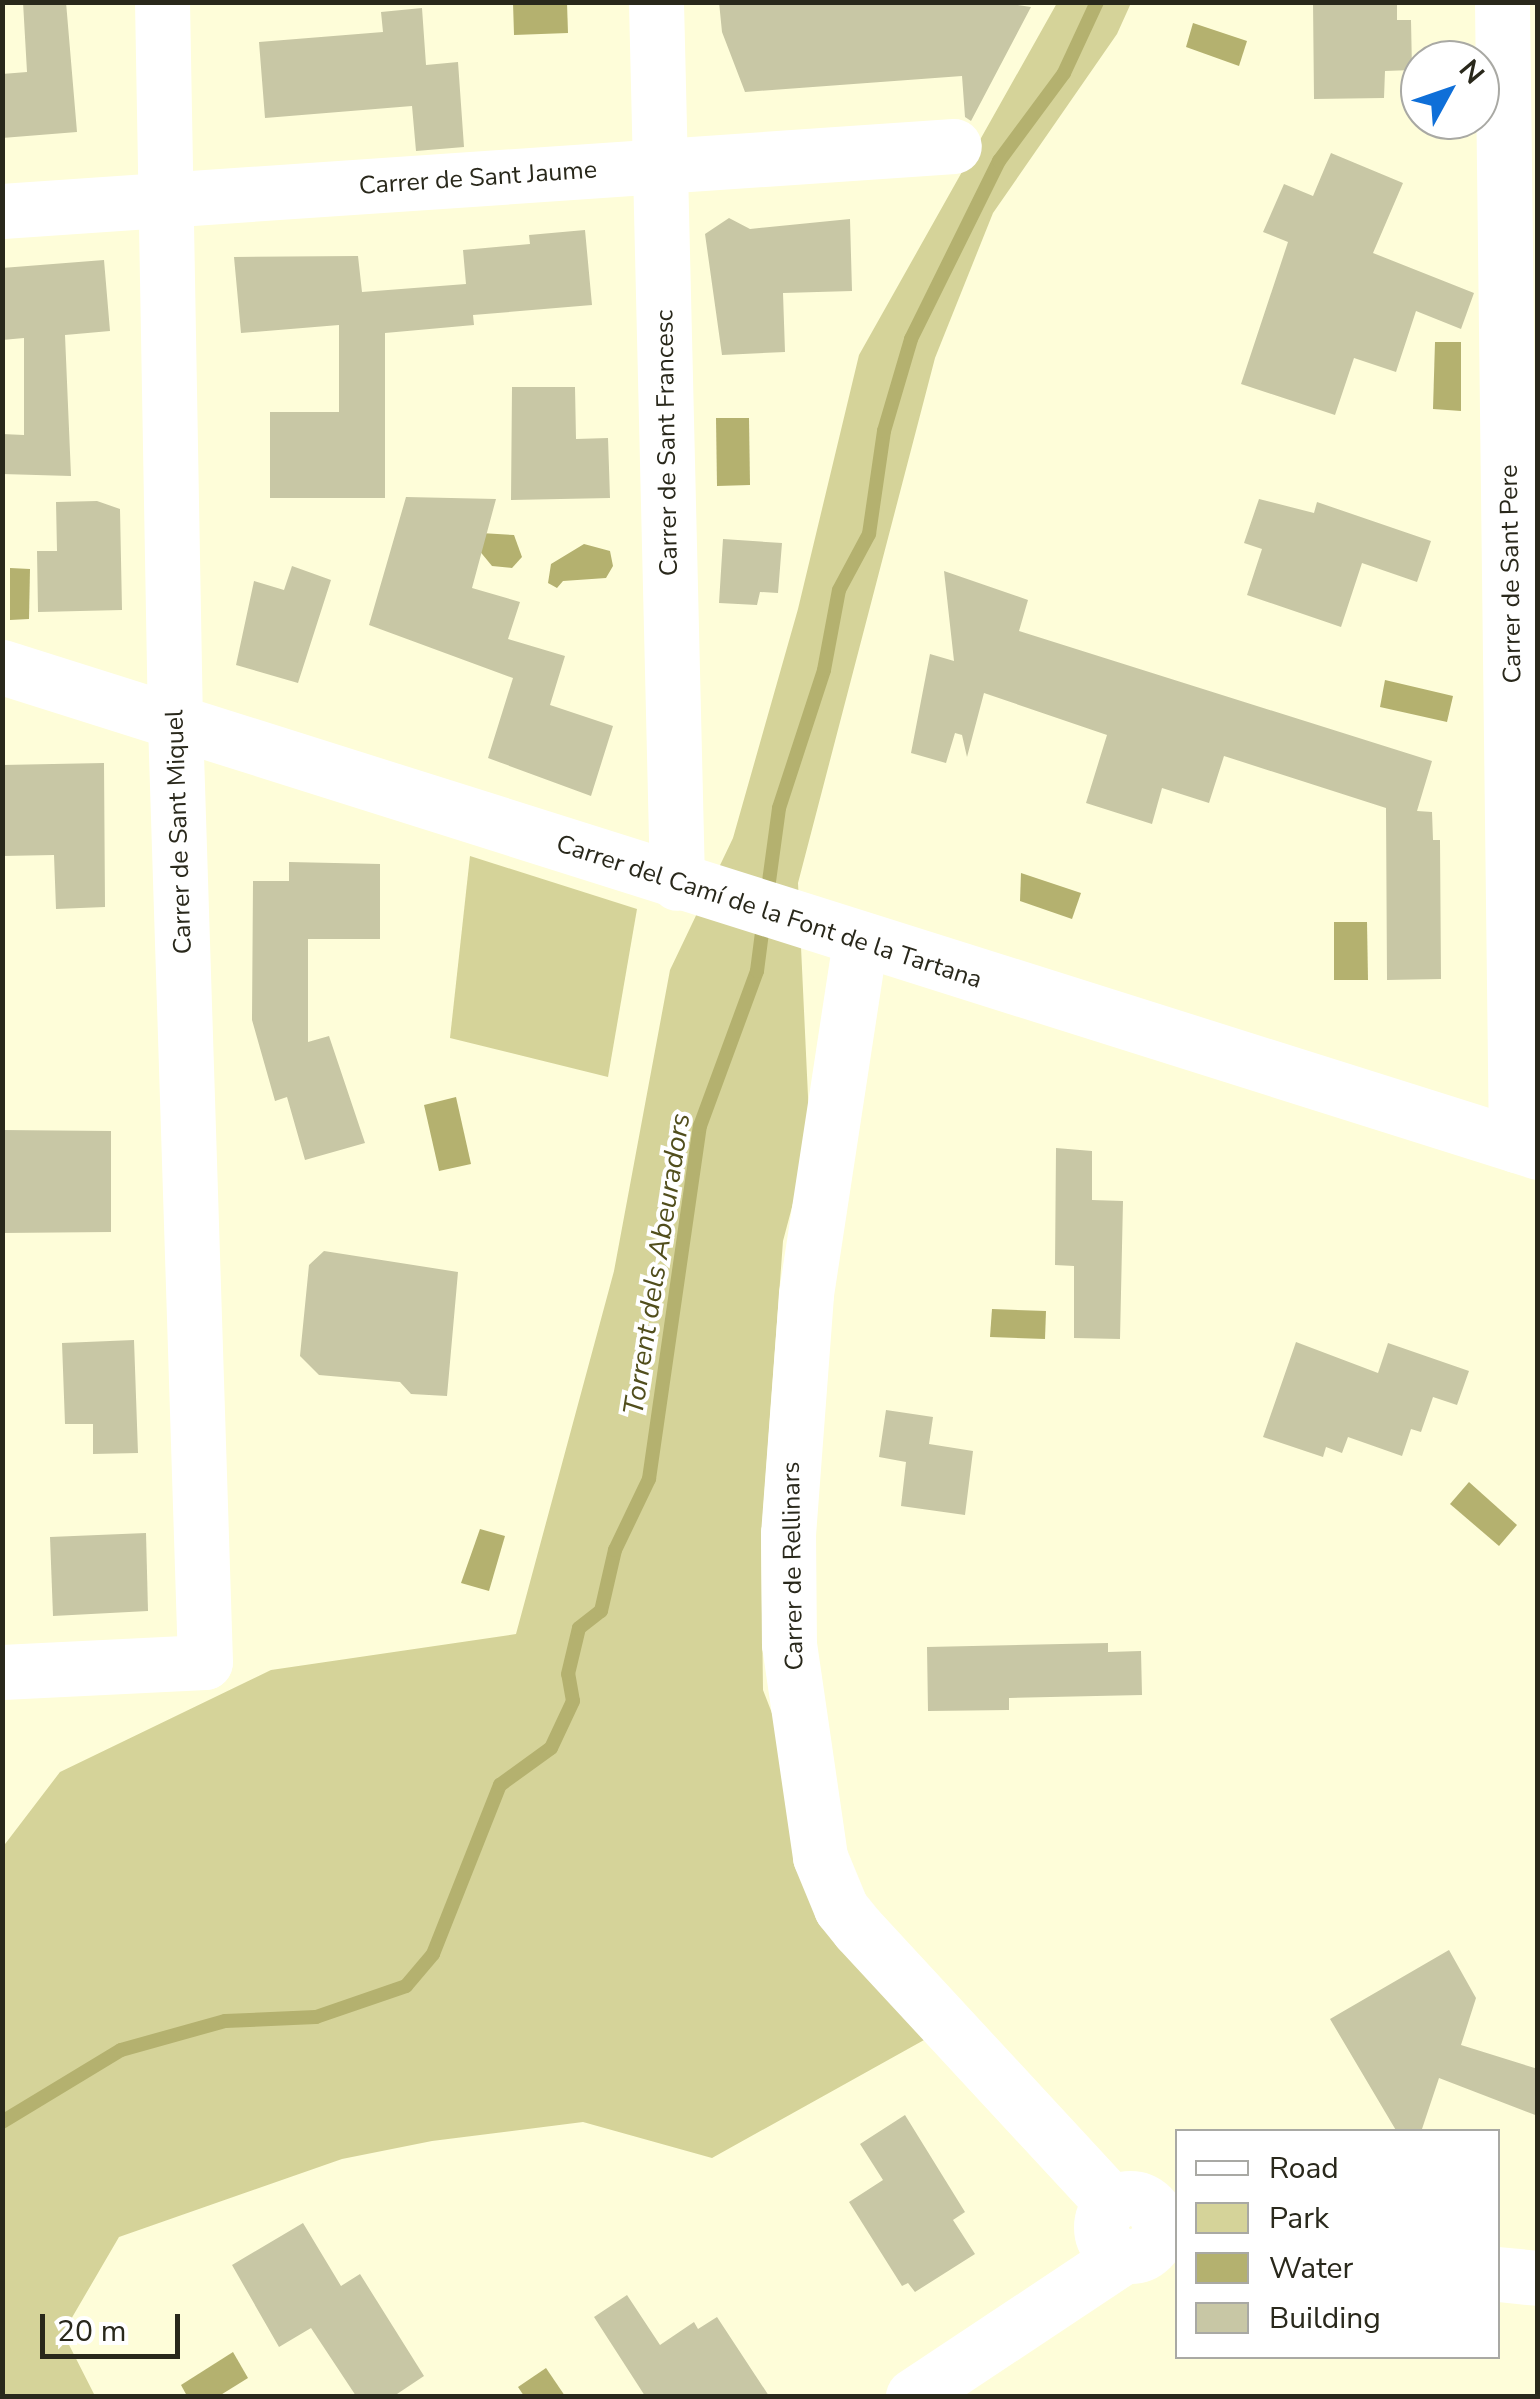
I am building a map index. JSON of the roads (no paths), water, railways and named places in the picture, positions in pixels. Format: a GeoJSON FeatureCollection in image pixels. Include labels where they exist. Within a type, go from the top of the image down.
{"type":"FeatureCollection","features":[{"type":"Feature","properties":{"kind":"street","name":"Carrer de Sant Miquel"},"geometry":{"type":"LineString","coordinates":[[2,1672],[205,1662],[175,724],[162,2]]}},
{"type":"Feature","properties":{"kind":"street","name":"Carrer de Sant Francesc"},"geometry":{"type":"LineString","coordinates":[[656,2],[677,883]]}},
{"type":"Feature","properties":{"kind":"street","name":"Carrer de Sant Pere"},"geometry":{"type":"LineString","coordinates":[[1502,2],[1522,75],[1527,1148]]}},
{"type":"Feature","properties":{"kind":"street","name":"Carrer de Sant Jaume"},"geometry":{"type":"LineString","coordinates":[[2,211],[954,146]]}},
{"type":"Feature","properties":{"kind":"street","name":"Carrer del Camí de la Font de la Tartana"},"geometry":{"type":"LineString","coordinates":[[2,667],[860,941],[1527,1148]]}},
{"type":"Feature","properties":{"kind":"street","name":"Carrer de Rellinars"},"geometry":{"type":"LineString","coordinates":[[860,941],[806,1296],[788,1532],[789,1644],[820,1858],[841,1908],[858,1929],[1143,2228]]}},
{"type":"Feature","properties":{"kind":"street"},"geometry":{"type":"LineString","coordinates":[[912,2396],[1143,2228]]}},
{"type":"Feature","properties":{"kind":"street"},"geometry":{"type":"LineString","coordinates":[[1500,2274],[1538,2278]]}},
{"type":"Feature","properties":{"kind":"water"},"geometry":{"type":"Polygon","coordinates":[[[513,3],[567,3],[568,33],[514,35],[513,3]]]}},
{"type":"Feature","properties":{"kind":"water"},"geometry":{"type":"Polygon","coordinates":[[[1193,23],[1247,41],[1239,66],[1186,47],[1193,23]]]}},
{"type":"Feature","properties":{"kind":"water"},"geometry":{"type":"Polygon","coordinates":[[[1435,342],[1461,342],[1461,411],[1433,409],[1435,342]]]}},
{"type":"Feature","properties":{"kind":"water"},"geometry":{"type":"Polygon","coordinates":[[[716,418],[749,418],[750,485],[717,486],[716,418]]]}},
{"type":"Feature","properties":{"kind":"water"},"geometry":{"type":"Polygon","coordinates":[[[464,532],[514,535],[522,557],[512,568],[492,566],[464,532]]]}},
{"type":"Feature","properties":{"kind":"water"},"geometry":{"type":"Polygon","coordinates":[[[584,544],[610,551],[613,566],[606,578],[563,581],[557,588],[548,583],[551,564],[584,544]]]}},
{"type":"Feature","properties":{"kind":"water"},"geometry":{"type":"Polygon","coordinates":[[[10,568],[30,569],[29,619],[10,620],[10,568]]]}},
{"type":"Feature","properties":{"kind":"water"},"geometry":{"type":"Polygon","coordinates":[[[1385,680],[1453,696],[1447,722],[1380,707],[1385,680]]]}},
{"type":"Feature","properties":{"kind":"water"},"geometry":{"type":"Polygon","coordinates":[[[1021,873],[1081,893],[1072,919],[1020,901],[1021,873]]]}},
{"type":"Feature","properties":{"kind":"water"},"geometry":{"type":"Polygon","coordinates":[[[1334,922],[1367,922],[1368,980],[1334,980],[1334,922]]]}},
{"type":"Feature","properties":{"kind":"water"},"geometry":{"type":"Polygon","coordinates":[[[456,1097],[471,1164],[439,1171],[424,1105],[456,1097]]]}},
{"type":"Feature","properties":{"kind":"water"},"geometry":{"type":"Polygon","coordinates":[[[992,1309],[1046,1311],[1045,1339],[990,1337],[992,1309]]]}},
{"type":"Feature","properties":{"kind":"water"},"geometry":{"type":"Polygon","coordinates":[[[1469,1482],[1517,1525],[1499,1546],[1450,1504],[1469,1482]]]}},
{"type":"Feature","properties":{"kind":"water"},"geometry":{"type":"Polygon","coordinates":[[[480,1529],[505,1536],[489,1591],[461,1583],[480,1529]]]}},
{"type":"Feature","properties":{"kind":"water"},"geometry":{"type":"Polygon","coordinates":[[[233,2352],[248,2378],[219,2396],[187,2396],[181,2385],[233,2352]]]}},
{"type":"Feature","properties":{"kind":"water"},"geometry":{"type":"Polygon","coordinates":[[[546,2368],[565,2396],[524,2396],[518,2387],[546,2368]]]}},
{"type":"Feature","properties":{"kind":"waterway","name":"Torrent dels Abeuradors"},"geometry":{"type":"LineString","coordinates":[[767,896],[779,808],[824,670],[839,590],[869,534],[884,431],[911,339],[999,161],[1064,73],[1097,2]]}},
{"type":"Feature","properties":{"kind":"waterway","name":"Torrent dels Abeuradors"},"geometry":{"type":"LineString","coordinates":[[2,2122],[121,2050],[225,2021],[316,2017],[406,1986],[433,1954],[500,1785],[551,1748],[573,1701],[568,1674],[579,1628],[601,1611],[615,1550],[649,1479],[700,1126],[757,971],[764,917]]}}]}
